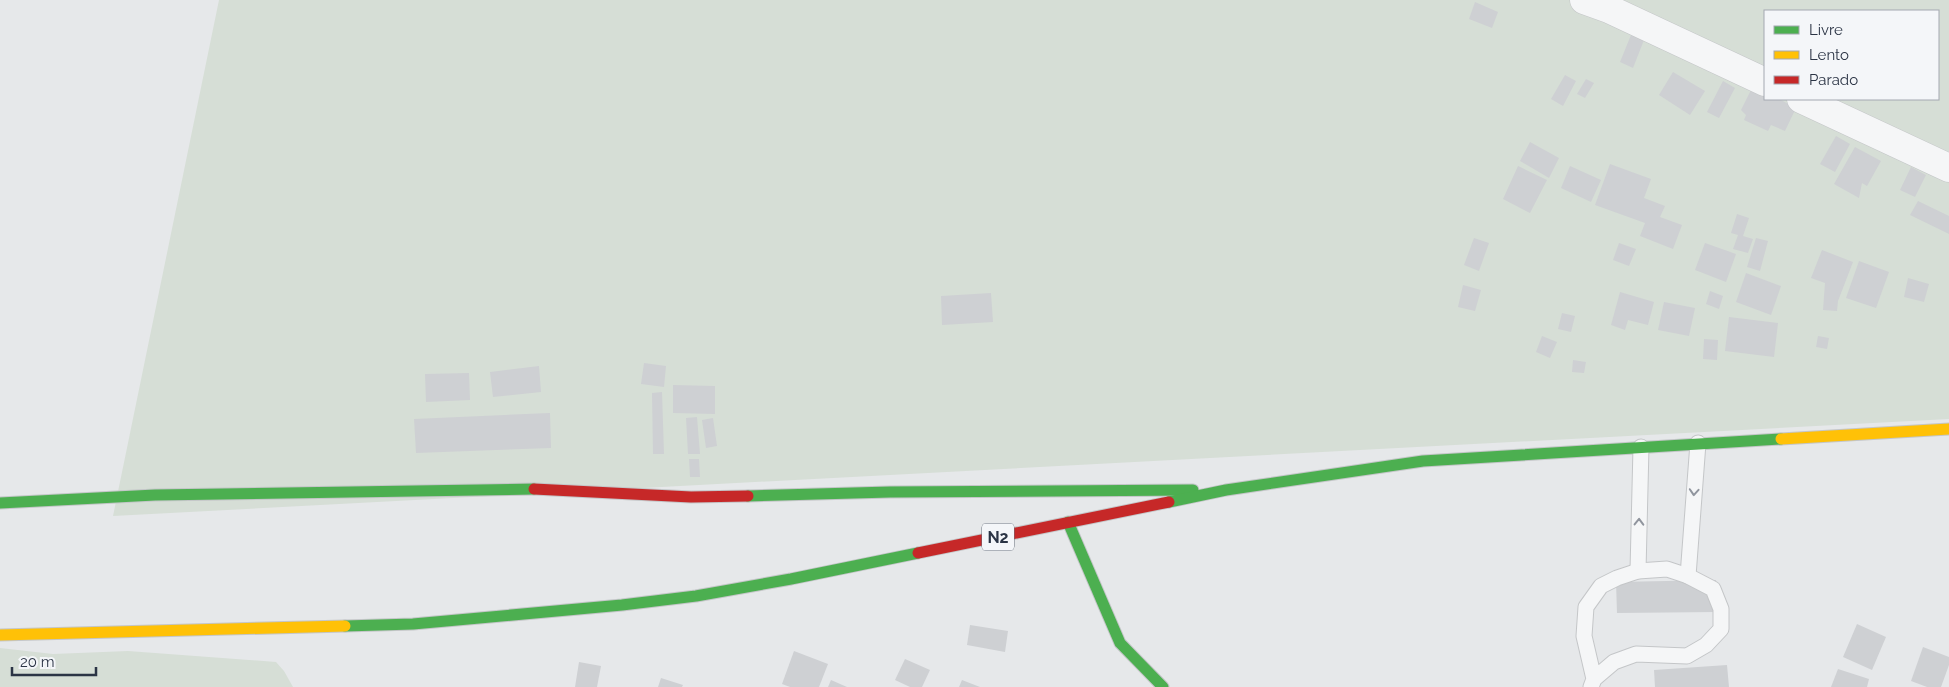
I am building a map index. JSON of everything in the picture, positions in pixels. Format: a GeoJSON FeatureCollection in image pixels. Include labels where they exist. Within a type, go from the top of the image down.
{"type":"FeatureCollection","features":[{"type":"Feature","properties":{"kind":"main road","name":"N2"},"geometry":{"type":"LineString","coordinates":[[0,635],[413,624],[622,605],[696,596],[791,580],[1226,490],[1423,461],[1698,443],[1949,430]]}},
{"type":"Feature","properties":{"kind":"main road"},"geometry":{"type":"LineString","coordinates":[[0,503],[164,494],[527,489],[691,497],[890,492],[1226,490]]}},
{"type":"Feature","properties":{"kind":"main road"},"geometry":{"type":"LineString","coordinates":[[1068,522],[1120,643],[1164,687]]}},
{"type":"Feature","properties":{"kind":"street"},"geometry":{"type":"LineString","coordinates":[[1584,0],[1609,9],[1764,82]]}},
{"type":"Feature","properties":{"kind":"street"},"geometry":{"type":"LineString","coordinates":[[1803,100],[1949,168]]}},
{"type":"Feature","properties":{"kind":"lane"},"geometry":{"type":"LineString","coordinates":[[1688,576],[1698,443]]}},
{"type":"Feature","properties":{"kind":"lane"},"geometry":{"type":"LineString","coordinates":[[1638,571],[1640,447]]}},
{"type":"Feature","properties":{"kind":"lane"},"geometry":{"type":"LineString","coordinates":[[1667,570],[1688,576],[1713,589],[1721,609],[1721,628],[1706,645],[1686,656],[1636,654],[1614,662],[1593,683],[1584,636],[1586,607],[1601,586],[1638,571],[1667,570]]}},
{"type":"Feature","properties":{"kind":"shaded area"},"geometry":{"type":"Polygon","coordinates":[[[219,0],[1949,0],[1949,419],[113,516],[219,0]]]}},
{"type":"Feature","properties":{"kind":"shaded area"},"geometry":{"type":"Polygon","coordinates":[[[0,648],[53,654],[128,651],[276,662],[284,671],[293,687],[0,687],[0,648]]]}},
{"type":"Feature","properties":{"kind":"building"},"geometry":{"type":"Polygon","coordinates":[[[1475,2],[1498,12],[1492,28],[1469,19],[1475,2]]]}},
{"type":"Feature","properties":{"kind":"building"},"geometry":{"type":"Polygon","coordinates":[[[1631,35],[1644,40],[1633,68],[1620,62],[1631,35]]]}},
{"type":"Feature","properties":{"kind":"building"},"geometry":{"type":"Polygon","coordinates":[[[1673,72],[1705,91],[1690,115],[1659,95],[1673,72]]]}},
{"type":"Feature","properties":{"kind":"building"},"geometry":{"type":"Polygon","coordinates":[[[1565,75],[1576,81],[1563,106],[1551,99],[1565,75]]]}},
{"type":"Feature","properties":{"kind":"building"},"geometry":{"type":"Polygon","coordinates":[[[1586,79],[1594,83],[1585,98],[1577,94],[1586,79]]]}},
{"type":"Feature","properties":{"kind":"building"},"geometry":{"type":"Polygon","coordinates":[[[1723,81],[1735,88],[1719,118],[1707,112],[1723,81]]]}},
{"type":"Feature","properties":{"kind":"building"},"geometry":{"type":"Polygon","coordinates":[[[1754,84],[1764,89],[1764,100],[1781,100],[1796,108],[1785,131],[1771,125],[1768,131],[1744,120],[1746,115],[1741,110],[1754,84]]]}},
{"type":"Feature","properties":{"kind":"building"},"geometry":{"type":"Polygon","coordinates":[[[1836,136],[1850,144],[1835,172],[1820,164],[1836,136]]]}},
{"type":"Feature","properties":{"kind":"building"},"geometry":{"type":"Polygon","coordinates":[[[1530,142],[1559,158],[1549,178],[1520,161],[1530,142]]]}},
{"type":"Feature","properties":{"kind":"building"},"geometry":{"type":"Polygon","coordinates":[[[1855,147],[1881,161],[1867,186],[1862,183],[1859,198],[1834,184],[1855,147]]]}},
{"type":"Feature","properties":{"kind":"building"},"geometry":{"type":"Polygon","coordinates":[[[1610,164],[1651,179],[1644,198],[1665,206],[1660,217],[1682,225],[1673,249],[1640,236],[1645,223],[1595,205],[1610,164]]]}},
{"type":"Feature","properties":{"kind":"building"},"geometry":{"type":"Polygon","coordinates":[[[1518,166],[1547,180],[1530,213],[1503,199],[1518,166]]]}},
{"type":"Feature","properties":{"kind":"building"},"geometry":{"type":"Polygon","coordinates":[[[1570,166],[1601,180],[1591,202],[1561,188],[1570,166]]]}},
{"type":"Feature","properties":{"kind":"building"},"geometry":{"type":"Polygon","coordinates":[[[1911,167],[1926,175],[1915,197],[1900,190],[1911,167]]]}},
{"type":"Feature","properties":{"kind":"building"},"geometry":{"type":"Polygon","coordinates":[[[1918,201],[1949,216],[1949,234],[1910,215],[1918,201]]]}},
{"type":"Feature","properties":{"kind":"building"},"geometry":{"type":"Polygon","coordinates":[[[1737,214],[1749,218],[1743,236],[1753,239],[1748,253],[1733,249],[1738,235],[1731,233],[1737,214]]]}},
{"type":"Feature","properties":{"kind":"building"},"geometry":{"type":"Polygon","coordinates":[[[1474,238],[1489,243],[1479,271],[1464,265],[1474,238]]]}},
{"type":"Feature","properties":{"kind":"building"},"geometry":{"type":"Polygon","coordinates":[[[1756,238],[1768,241],[1760,271],[1747,267],[1756,238]]]}},
{"type":"Feature","properties":{"kind":"building"},"geometry":{"type":"Polygon","coordinates":[[[1619,243],[1636,249],[1629,266],[1613,260],[1619,243]]]}},
{"type":"Feature","properties":{"kind":"building"},"geometry":{"type":"Polygon","coordinates":[[[1705,243],[1736,254],[1726,282],[1695,270],[1705,243]]]}},
{"type":"Feature","properties":{"kind":"building"},"geometry":{"type":"Polygon","coordinates":[[[1822,250],[1853,262],[1838,301],[1837,311],[1823,310],[1825,283],[1811,278],[1822,250]]]}},
{"type":"Feature","properties":{"kind":"building"},"geometry":{"type":"Polygon","coordinates":[[[1859,261],[1889,272],[1876,308],[1846,298],[1859,261]]]}},
{"type":"Feature","properties":{"kind":"building"},"geometry":{"type":"Polygon","coordinates":[[[1746,273],[1781,286],[1771,315],[1736,302],[1746,273]]]}},
{"type":"Feature","properties":{"kind":"building"},"geometry":{"type":"Polygon","coordinates":[[[1908,278],[1929,284],[1924,302],[1904,297],[1908,278]]]}},
{"type":"Feature","properties":{"kind":"building"},"geometry":{"type":"Polygon","coordinates":[[[1463,285],[1481,290],[1475,311],[1458,307],[1463,285]]]}},
{"type":"Feature","properties":{"kind":"building"},"geometry":{"type":"Polygon","coordinates":[[[1710,291],[1723,296],[1719,309],[1706,304],[1710,291]]]}},
{"type":"Feature","properties":{"kind":"building"},"geometry":{"type":"Polygon","coordinates":[[[1620,292],[1654,302],[1648,325],[1628,320],[1625,330],[1611,325],[1620,292]]]}},
{"type":"Feature","properties":{"kind":"building"},"geometry":{"type":"Polygon","coordinates":[[[991,293],[993,322],[942,325],[941,296],[991,293]]]}},
{"type":"Feature","properties":{"kind":"building"},"geometry":{"type":"Polygon","coordinates":[[[1664,302],[1695,308],[1689,336],[1658,330],[1664,302]]]}},
{"type":"Feature","properties":{"kind":"building"},"geometry":{"type":"Polygon","coordinates":[[[1562,313],[1575,316],[1571,332],[1558,329],[1562,313]]]}},
{"type":"Feature","properties":{"kind":"building"},"geometry":{"type":"Polygon","coordinates":[[[1729,317],[1778,323],[1774,357],[1725,351],[1729,317]]]}},
{"type":"Feature","properties":{"kind":"building"},"geometry":{"type":"Polygon","coordinates":[[[1542,336],[1557,342],[1550,358],[1536,352],[1542,336]]]}},
{"type":"Feature","properties":{"kind":"building"},"geometry":{"type":"Polygon","coordinates":[[[1818,336],[1829,338],[1827,349],[1816,347],[1818,336]]]}},
{"type":"Feature","properties":{"kind":"building"},"geometry":{"type":"Polygon","coordinates":[[[1704,339],[1718,340],[1717,360],[1703,359],[1704,339]]]}},
{"type":"Feature","properties":{"kind":"building"},"geometry":{"type":"Polygon","coordinates":[[[1573,360],[1586,362],[1584,373],[1572,372],[1573,360]]]}},
{"type":"Feature","properties":{"kind":"building"},"geometry":{"type":"Polygon","coordinates":[[[644,363],[666,366],[664,387],[641,384],[644,363]]]}},
{"type":"Feature","properties":{"kind":"building"},"geometry":{"type":"Polygon","coordinates":[[[539,366],[541,392],[493,397],[490,372],[539,366]]]}},
{"type":"Feature","properties":{"kind":"building"},"geometry":{"type":"Polygon","coordinates":[[[469,373],[470,400],[426,402],[425,374],[469,373]]]}},
{"type":"Feature","properties":{"kind":"building"},"geometry":{"type":"Polygon","coordinates":[[[673,385],[715,386],[715,414],[673,413],[673,385]]]}},
{"type":"Feature","properties":{"kind":"building"},"geometry":{"type":"Polygon","coordinates":[[[662,392],[664,454],[653,454],[652,393],[662,392]]]}},
{"type":"Feature","properties":{"kind":"building"},"geometry":{"type":"Polygon","coordinates":[[[550,413],[551,448],[416,453],[414,419],[550,413]]]}},
{"type":"Feature","properties":{"kind":"building"},"geometry":{"type":"Polygon","coordinates":[[[697,417],[700,454],[688,454],[686,418],[697,417]]]}},
{"type":"Feature","properties":{"kind":"building"},"geometry":{"type":"Polygon","coordinates":[[[713,418],[717,446],[706,448],[702,420],[713,418]]]}},
{"type":"Feature","properties":{"kind":"building"},"geometry":{"type":"Polygon","coordinates":[[[689,459],[699,459],[700,477],[690,477],[689,459]]]}},
{"type":"Feature","properties":{"kind":"building"},"geometry":{"type":"Polygon","coordinates":[[[1716,580],[1717,612],[1617,613],[1616,582],[1716,580]]]}},
{"type":"Feature","properties":{"kind":"building"},"geometry":{"type":"Polygon","coordinates":[[[1857,624],[1886,637],[1872,670],[1843,657],[1857,624]]]}},
{"type":"Feature","properties":{"kind":"building"},"geometry":{"type":"Polygon","coordinates":[[[970,625],[1008,631],[1005,652],[967,645],[970,625]]]}},
{"type":"Feature","properties":{"kind":"building"},"geometry":{"type":"Polygon","coordinates":[[[1923,647],[1949,657],[1949,665],[1941,687],[1927,687],[1911,681],[1923,647]]]}},
{"type":"Feature","properties":{"kind":"building"},"geometry":{"type":"Polygon","coordinates":[[[794,651],[828,664],[819,687],[790,687],[782,684],[794,651]]]}},
{"type":"Feature","properties":{"kind":"building"},"geometry":{"type":"Polygon","coordinates":[[[905,659],[930,670],[922,687],[910,687],[895,680],[905,659]]]}},
{"type":"Feature","properties":{"kind":"building"},"geometry":{"type":"Polygon","coordinates":[[[579,662],[601,666],[597,687],[575,687],[579,662]]]}},
{"type":"Feature","properties":{"kind":"building"},"geometry":{"type":"Polygon","coordinates":[[[1727,665],[1729,687],[1655,687],[1654,670],[1727,665]]]}},
{"type":"Feature","properties":{"kind":"building"},"geometry":{"type":"Polygon","coordinates":[[[1838,669],[1869,679],[1867,687],[1831,687],[1838,669]]]}},
{"type":"Feature","properties":{"kind":"building"},"geometry":{"type":"Polygon","coordinates":[[[661,678],[683,685],[682,687],[658,687],[661,678]]]}},
{"type":"Feature","properties":{"kind":"building"},"geometry":{"type":"Polygon","coordinates":[[[831,680],[847,687],[828,687],[831,680]]]}},
{"type":"Feature","properties":{"kind":"building"},"geometry":{"type":"Polygon","coordinates":[[[962,680],[980,687],[959,687],[962,680]]]}},
{"type":"Feature","properties":{"kind":"traffic: fast"},"geometry":{"type":"LineString","coordinates":[[1169,502],[1226,490],[1423,461],[1781,439]]}},
{"type":"Feature","properties":{"kind":"traffic: fast"},"geometry":{"type":"LineString","coordinates":[[0,503],[155,495],[534,489]]}},
{"type":"Feature","properties":{"kind":"traffic: fast"},"geometry":{"type":"LineString","coordinates":[[748,496],[890,492],[1193,490]]}},
{"type":"Feature","properties":{"kind":"traffic: fast"},"geometry":{"type":"LineString","coordinates":[[1068,522],[1120,643],[1163,687]]}},
{"type":"Feature","properties":{"kind":"traffic: fast"},"geometry":{"type":"LineString","coordinates":[[345,626],[413,624],[622,605],[696,596],[918,553]]}},
{"type":"Feature","properties":{"kind":"traffic: slow"},"geometry":{"type":"LineString","coordinates":[[1781,439],[1949,429]]}},
{"type":"Feature","properties":{"kind":"traffic: slow"},"geometry":{"type":"LineString","coordinates":[[0,635],[345,626]]}},
{"type":"Feature","properties":{"kind":"traffic: jam"},"geometry":{"type":"LineString","coordinates":[[534,489],[691,497],[748,496]]}},
{"type":"Feature","properties":{"kind":"traffic: jam"},"geometry":{"type":"LineString","coordinates":[[918,553],[1169,502]]}}]}
